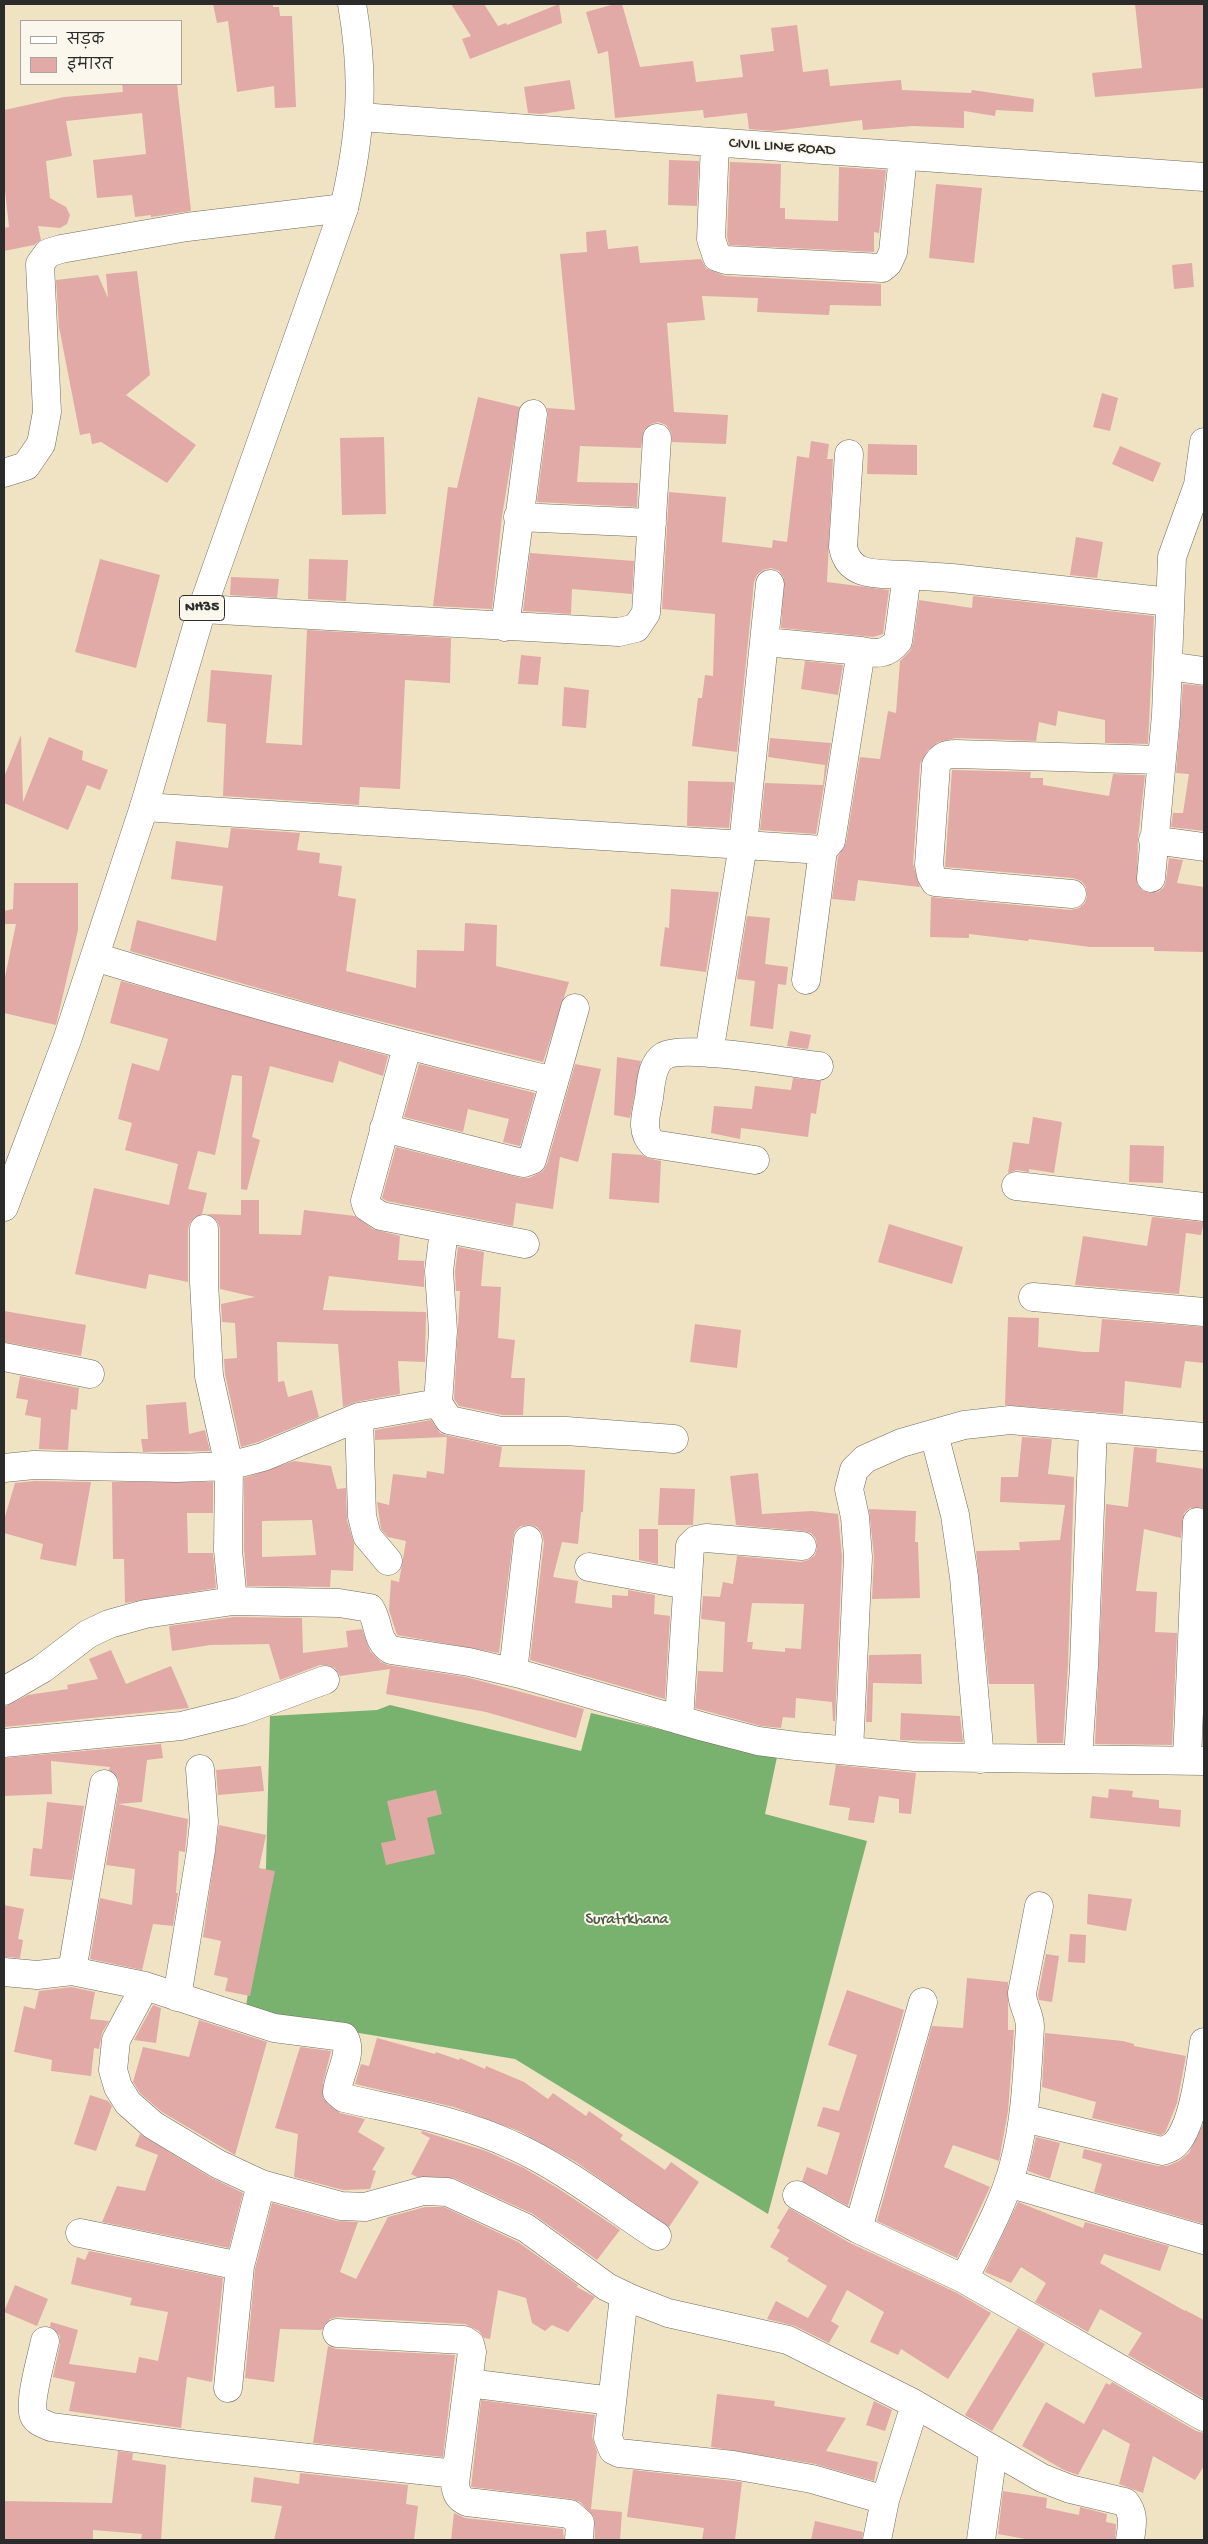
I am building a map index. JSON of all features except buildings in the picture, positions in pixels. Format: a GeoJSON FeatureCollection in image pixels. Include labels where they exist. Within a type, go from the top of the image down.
{"type":"FeatureCollection","features":[{"type":"Feature","properties":{"kind":"main road","name":"NH35"},"geometry":{"type":"LineString","coordinates":[[4,1207],[67,1040],[144,807],[202,609],[344,208],[354,164],[360,117],[360,49],[352,4]]}},
{"type":"Feature","properties":{"kind":"main road","name":"CIVIL LINE ROAD"},"geometry":{"type":"LineString","coordinates":[[360,117],[1204,177]]}},
{"type":"Feature","properties":{"kind":"main road"},"geometry":{"type":"LineString","coordinates":[[715,143],[711,240],[712,249],[717,257],[726,260],[882,268],[888,263],[893,252],[903,156]]}},
{"type":"Feature","properties":{"kind":"main road"},"geometry":{"type":"LineString","coordinates":[[4,473],[26,466],[41,444],[47,412],[40,264],[48,253],[61,249],[186,227],[344,208]]}},
{"type":"Feature","properties":{"kind":"main road"},"geometry":{"type":"LineString","coordinates":[[504,627],[533,414]]}},
{"type":"Feature","properties":{"kind":"main road"},"geometry":{"type":"LineString","coordinates":[[202,609],[504,627],[619,632],[636,628],[646,613],[657,438]]}},
{"type":"Feature","properties":{"kind":"main road"},"geometry":{"type":"LineString","coordinates":[[1151,878],[1166,715],[1172,557],[1198,484],[1204,442]]}},
{"type":"Feature","properties":{"kind":"main road"},"geometry":{"type":"LineString","coordinates":[[849,454],[843,547],[846,561],[855,569],[1170,602]]}},
{"type":"Feature","properties":{"kind":"main road"},"geometry":{"type":"LineString","coordinates":[[518,516],[652,523]]}},
{"type":"Feature","properties":{"kind":"main road"},"geometry":{"type":"LineString","coordinates":[[765,642],[879,654],[891,650],[898,641],[907,575]]}},
{"type":"Feature","properties":{"kind":"main road"},"geometry":{"type":"LineString","coordinates":[[709,1053],[743,845],[770,584]]}},
{"type":"Feature","properties":{"kind":"main road"},"geometry":{"type":"LineString","coordinates":[[806,980],[822,850],[831,841],[861,652]]}},
{"type":"Feature","properties":{"kind":"main road"},"geometry":{"type":"LineString","coordinates":[[1168,666],[1204,670]]}},
{"type":"Feature","properties":{"kind":"main road"},"geometry":{"type":"LineString","coordinates":[[1072,894],[935,882],[931,875],[929,864],[936,765],[947,754],[1161,760]]}},
{"type":"Feature","properties":{"kind":"main road"},"geometry":{"type":"LineString","coordinates":[[144,807],[822,850]]}},
{"type":"Feature","properties":{"kind":"main road"},"geometry":{"type":"LineString","coordinates":[[1153,840],[1204,847]]}},
{"type":"Feature","properties":{"kind":"main road"},"geometry":{"type":"LineString","coordinates":[[95,957],[259,1006],[407,1047],[554,1081]]}},
{"type":"Feature","properties":{"kind":"main road"},"geometry":{"type":"LineString","coordinates":[[384,1128],[524,1163],[532,1160],[536,1152],[554,1081],[576,1008]]}},
{"type":"Feature","properties":{"kind":"main road"},"geometry":{"type":"LineString","coordinates":[[407,1047],[365,1201],[367,1207],[381,1216],[444,1230],[526,1244]]}},
{"type":"Feature","properties":{"kind":"main road"},"geometry":{"type":"LineString","coordinates":[[756,1160],[666,1148],[653,1144],[647,1138],[644,1126],[655,1065],[663,1056],[675,1052],[709,1053],[819,1066]]}},
{"type":"Feature","properties":{"kind":"main road"},"geometry":{"type":"LineString","coordinates":[[1016,1186],[1204,1207]]}},
{"type":"Feature","properties":{"kind":"main road"},"geometry":{"type":"LineString","coordinates":[[204,1229],[204,1282],[209,1376],[229,1466],[228,1550],[233,1601]]}},
{"type":"Feature","properties":{"kind":"main road"},"geometry":{"type":"LineString","coordinates":[[444,1230],[439,1271],[443,1331],[438,1403],[449,1420],[501,1431],[566,1431],[674,1439]]}},
{"type":"Feature","properties":{"kind":"main road"},"geometry":{"type":"LineString","coordinates":[[1033,1296],[1204,1312]]}},
{"type":"Feature","properties":{"kind":"main road"},"geometry":{"type":"LineString","coordinates":[[4,1357],[90,1374]]}},
{"type":"Feature","properties":{"kind":"main road"},"geometry":{"type":"LineString","coordinates":[[4,1468],[34,1465],[177,1468],[229,1466],[263,1457],[359,1417],[438,1403]]}},
{"type":"Feature","properties":{"kind":"main road"},"geometry":{"type":"LineString","coordinates":[[359,1417],[362,1516],[367,1536],[388,1561]]}},
{"type":"Feature","properties":{"kind":"main road"},"geometry":{"type":"LineString","coordinates":[[849,1751],[858,1557],[855,1517],[850,1489],[854,1470],[865,1459],[901,1443],[964,1425],[1010,1420],[1204,1437]]}},
{"type":"Feature","properties":{"kind":"main road"},"geometry":{"type":"LineString","coordinates":[[1078,1758],[1093,1428]]}},
{"type":"Feature","properties":{"kind":"main road"},"geometry":{"type":"LineString","coordinates":[[934,1434],[954,1515],[964,1577],[980,1759]]}},
{"type":"Feature","properties":{"kind":"main road"},"geometry":{"type":"LineString","coordinates":[[4,1691],[42,1669],[88,1634],[109,1624],[145,1614],[233,1601],[339,1603],[370,1608],[376,1616],[379,1639],[383,1645],[391,1650],[469,1662],[514,1672],[758,1741],[915,1757],[1196,1761],[1197,1522]]}},
{"type":"Feature","properties":{"kind":"main road"},"geometry":{"type":"LineString","coordinates":[[679,1720],[690,1546],[696,1540],[706,1538],[802,1546]]}},
{"type":"Feature","properties":{"kind":"main road"},"geometry":{"type":"LineString","coordinates":[[514,1672],[528,1540]]}},
{"type":"Feature","properties":{"kind":"main road"},"geometry":{"type":"LineString","coordinates":[[589,1567],[687,1585]]}},
{"type":"Feature","properties":{"kind":"main road"},"geometry":{"type":"LineString","coordinates":[[4,1743],[181,1726],[241,1711],[325,1680]]}},
{"type":"Feature","properties":{"kind":"main road"},"geometry":{"type":"LineString","coordinates":[[177,1997],[204,1822],[200,1769]]}},
{"type":"Feature","properties":{"kind":"main road"},"geometry":{"type":"LineString","coordinates":[[72,1971],[104,1784]]}},
{"type":"Feature","properties":{"kind":"main road"},"geometry":{"type":"LineString","coordinates":[[964,2279],[1008,2183],[1023,2118],[1030,2016],[1022,2002],[1022,1992],[1038,1906]]}},
{"type":"Feature","properties":{"kind":"main road"},"geometry":{"type":"LineString","coordinates":[[4,1972],[37,1975],[72,1971],[145,1986],[274,2028],[344,2037],[348,2043],[348,2051],[338,2092],[344,2098],[433,2117],[478,2131],[513,2145],[556,2170],[656,2236]]}},
{"type":"Feature","properties":{"kind":"main road"},"geometry":{"type":"LineString","coordinates":[[145,1986],[116,2040],[113,2070],[118,2087],[128,2103],[153,2125],[218,2164],[261,2184],[341,2206],[365,2206],[423,2191],[448,2192],[526,2228],[600,2282],[624,2296],[668,2313],[788,2340],[915,2405],[993,2452],[1049,2481],[1070,2489],[1125,2502],[1131,2509],[1133,2519],[1130,2540]]}},
{"type":"Feature","properties":{"kind":"main road"},"geometry":{"type":"LineString","coordinates":[[858,2229],[923,2002]]}},
{"type":"Feature","properties":{"kind":"main road"},"geometry":{"type":"LineString","coordinates":[[1023,2118],[1162,2151],[1171,2148],[1178,2142],[1182,2134],[1195,2096],[1204,2042]]}},
{"type":"Feature","properties":{"kind":"main road"},"geometry":{"type":"LineString","coordinates":[[1008,2183],[1204,2240]]}},
{"type":"Feature","properties":{"kind":"main road"},"geometry":{"type":"LineString","coordinates":[[228,2388],[240,2266],[261,2184]]}},
{"type":"Feature","properties":{"kind":"main road"},"geometry":{"type":"LineString","coordinates":[[797,2195],[858,2229],[964,2279],[1204,2417]]}},
{"type":"Feature","properties":{"kind":"main road"},"geometry":{"type":"LineString","coordinates":[[80,2234],[240,2266]]}},
{"type":"Feature","properties":{"kind":"main road"},"geometry":{"type":"LineString","coordinates":[[624,2296],[612,2401],[609,2444],[613,2450],[619,2453],[733,2465],[812,2479],[885,2500]]}},
{"type":"Feature","properties":{"kind":"main road"},"geometry":{"type":"LineString","coordinates":[[337,2333],[464,2340],[470,2344],[472,2352],[456,2474],[456,2492],[460,2499],[468,2502],[570,2514],[580,2523],[578,2540]]}},
{"type":"Feature","properties":{"kind":"main road"},"geometry":{"type":"LineString","coordinates":[[45,2341],[33,2405],[34,2416],[40,2422],[51,2427],[199,2446],[456,2474]]}},
{"type":"Feature","properties":{"kind":"main road"},"geometry":{"type":"LineString","coordinates":[[468,2383],[612,2401]]}},
{"type":"Feature","properties":{"kind":"main road"},"geometry":{"type":"LineString","coordinates":[[877,2540],[885,2500],[915,2405]]}},
{"type":"Feature","properties":{"kind":"main road"},"geometry":{"type":"LineString","coordinates":[[981,2540],[993,2452]]}},
{"type":"Feature","properties":{"kind":"green space","name":"Suratrkhana"},"geometry":{"type":"Polygon","coordinates":[[[390,1705],[581,1751],[591,1713],[777,1757],[765,1814],[867,1841],[768,2214],[515,2059],[245,2014],[266,1867],[270,1716],[377,1710],[390,1705]]]}}]}
